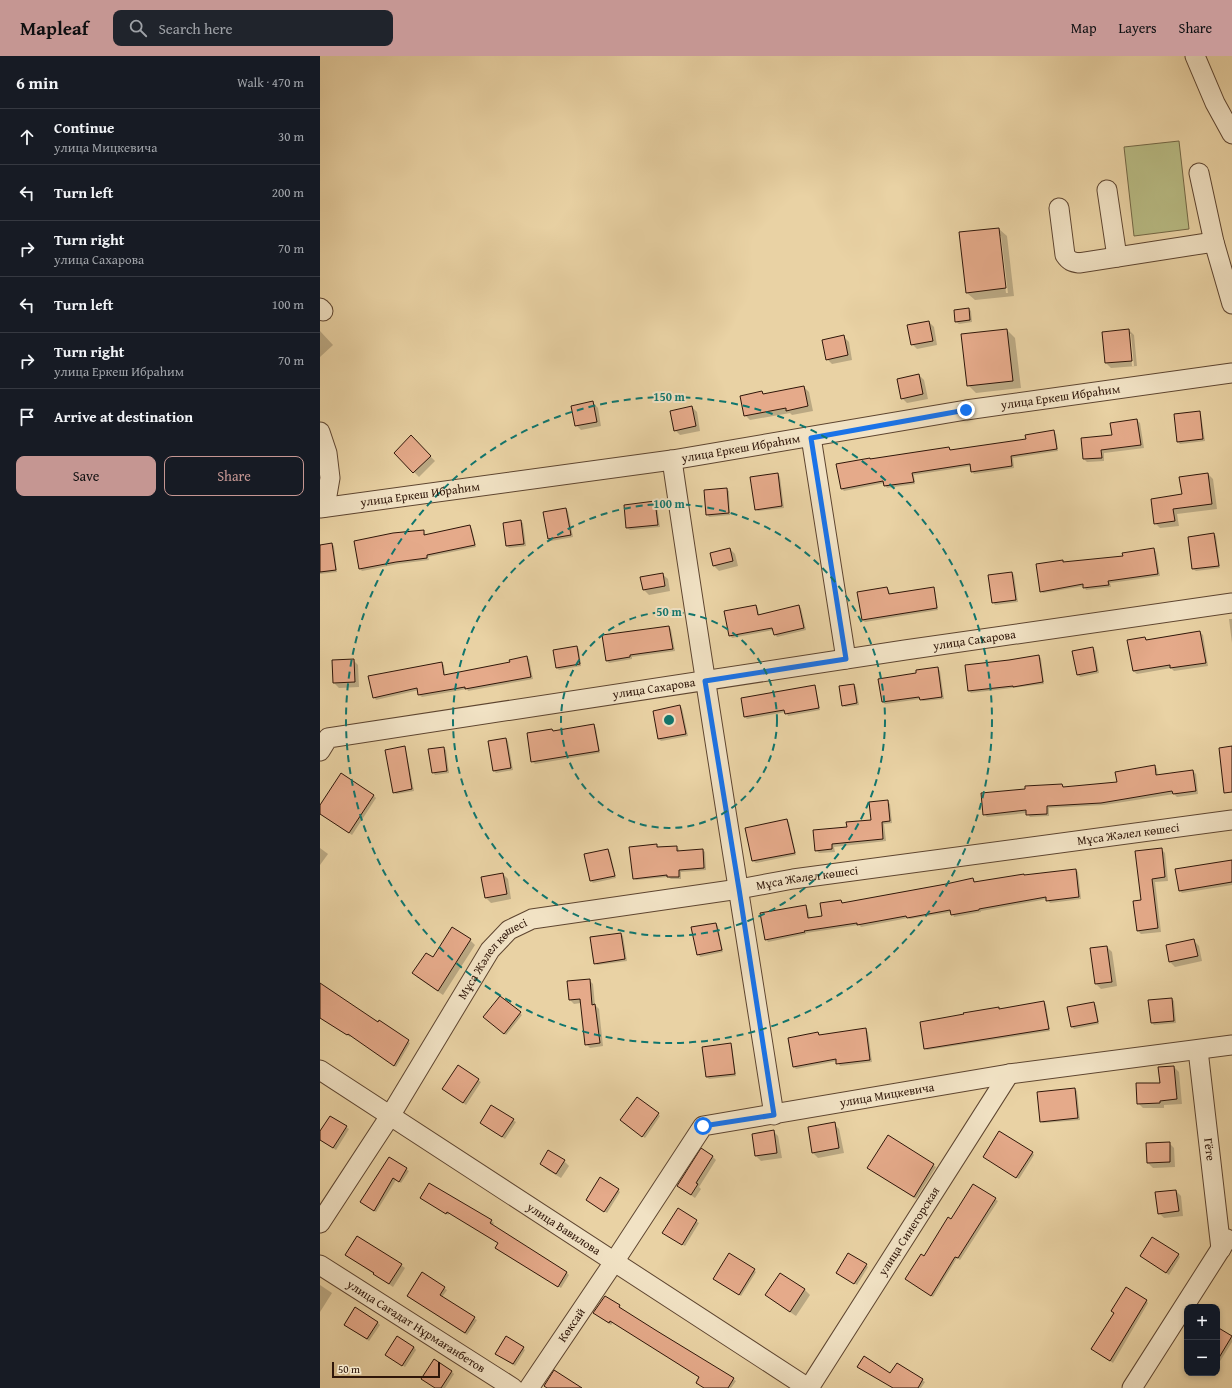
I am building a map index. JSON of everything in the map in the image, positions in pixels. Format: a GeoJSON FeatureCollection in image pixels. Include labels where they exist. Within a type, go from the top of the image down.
{"type":"FeatureCollection","features":[{"type":"Feature","properties":{"kind":"street"},"geometry":{"type":"LineString","coordinates":[[1195,56],[1215,104],[1232,134]]}},
{"type":"Feature","properties":{"kind":"street"},"geometry":{"type":"LineString","coordinates":[[1199,173],[1214,242],[1232,304]]}},
{"type":"Feature","properties":{"kind":"street"},"geometry":{"type":"LineString","coordinates":[[1107,190],[1117,257]]}},
{"type":"Feature","properties":{"kind":"street"},"geometry":{"type":"LineString","coordinates":[[1059,208],[1065,255],[1068,260],[1073,262],[1079,263],[1214,242]]}},
{"type":"Feature","properties":{"kind":"street","name":"улица Еркеш Ибраһим"},"geometry":{"type":"LineString","coordinates":[[322,508],[672,460],[811,438],[966,410],[1232,373]]}},
{"type":"Feature","properties":{"kind":"street"},"geometry":{"type":"LineString","coordinates":[[320,432],[327,453],[330,478],[322,508]]}},
{"type":"Feature","properties":{"kind":"street"},"geometry":{"type":"LineString","coordinates":[[811,438],[846,659]]}},
{"type":"Feature","properties":{"kind":"street"},"geometry":{"type":"LineString","coordinates":[[672,460],[705,681],[774,1115]]}},
{"type":"Feature","properties":{"kind":"street","name":"улица Сахарова"},"geometry":{"type":"LineString","coordinates":[[320,751],[328,738],[1232,602]]}},
{"type":"Feature","properties":{"kind":"street","name":"Мұса Жәлел көшесі"},"geometry":{"type":"LineString","coordinates":[[320,1223],[390,1116],[490,950],[509,930],[532,919],[739,889],[793,879],[1232,820]]}},
{"type":"Feature","properties":{"kind":"street","name":"улица Мицкевича"},"geometry":{"type":"LineString","coordinates":[[614,1262],[703,1126],[1009,1074],[1232,1045]]}},
{"type":"Feature","properties":{"kind":"street","name":"Гёте"},"geometry":{"type":"LineString","coordinates":[[1198,1050],[1221,1249]]}},
{"type":"Feature","properties":{"kind":"street","name":"улица Вавилова"},"geometry":{"type":"LineString","coordinates":[[320,1070],[809,1388]]}},
{"type":"Feature","properties":{"kind":"street","name":"улица Синегорская"},"geometry":{"type":"LineString","coordinates":[[809,1388],[1009,1074]]}},
{"type":"Feature","properties":{"kind":"street"},"geometry":{"type":"LineString","coordinates":[[1132,1388],[1232,1231]]}},
{"type":"Feature","properties":{"kind":"street","name":"Көксай"},"geometry":{"type":"LineString","coordinates":[[529,1388],[614,1262]]}},
{"type":"Feature","properties":{"kind":"street","name":"улица Сағадат Нұрмағанбетов"},"geometry":{"type":"LineString","coordinates":[[320,1265],[513,1388]]}},
{"type":"Feature","properties":{"kind":"green space"},"geometry":{"type":"Polygon","coordinates":[[[1179,141],[1189,229],[1134,236],[1124,147],[1179,141]]]}},
{"type":"Feature","properties":{"kind":"building"},"geometry":{"type":"Polygon","coordinates":[[[999,228],[1006,288],[966,293],[959,232],[999,228]]]}},
{"type":"Feature","properties":{"kind":"building"},"geometry":{"type":"Polygon","coordinates":[[[969,308],[970,320],[955,322],[954,310],[969,308]]]}},
{"type":"Feature","properties":{"kind":"building"},"geometry":{"type":"Polygon","coordinates":[[[929,321],[933,341],[911,345],[907,325],[929,321]]]}},
{"type":"Feature","properties":{"kind":"building"},"geometry":{"type":"Polygon","coordinates":[[[1007,329],[1013,381],[967,386],[961,334],[1007,329]]]}},
{"type":"Feature","properties":{"kind":"building"},"geometry":{"type":"Polygon","coordinates":[[[1129,329],[1132,361],[1105,363],[1102,332],[1129,329]]]}},
{"type":"Feature","properties":{"kind":"building"},"geometry":{"type":"Polygon","coordinates":[[[844,335],[848,355],[826,360],[822,340],[844,335]]]}},
{"type":"Feature","properties":{"kind":"building"},"geometry":{"type":"Polygon","coordinates":[[[919,374],[923,394],[901,399],[897,379],[919,374]]]}},
{"type":"Feature","properties":{"kind":"building"},"geometry":{"type":"Polygon","coordinates":[[[804,386],[808,406],[786,411],[786,408],[744,416],[740,396],[762,391],[763,394],[804,386]]]}},
{"type":"Feature","properties":{"kind":"building"},"geometry":{"type":"Polygon","coordinates":[[[593,401],[597,422],[575,426],[571,406],[593,401]]]}},
{"type":"Feature","properties":{"kind":"building"},"geometry":{"type":"Polygon","coordinates":[[[692,406],[696,426],[674,431],[670,411],[692,406]]]}},
{"type":"Feature","properties":{"kind":"building"},"geometry":{"type":"Polygon","coordinates":[[[1200,411],[1203,439],[1177,442],[1174,414],[1200,411]]]}},
{"type":"Feature","properties":{"kind":"building"},"geometry":{"type":"Polygon","coordinates":[[[1137,419],[1141,445],[1101,450],[1102,458],[1083,459],[1081,438],[1112,435],[1110,423],[1137,419]]]}},
{"type":"Feature","properties":{"kind":"building"},"geometry":{"type":"Polygon","coordinates":[[[1054,430],[1057,449],[1011,456],[1012,466],[971,472],[970,464],[912,473],[914,482],[884,486],[883,481],[841,489],[836,464],[949,447],[950,450],[1026,439],[1025,435],[1054,430]]]}},
{"type":"Feature","properties":{"kind":"building"},"geometry":{"type":"Polygon","coordinates":[[[411,435],[431,456],[413,473],[394,453],[411,435]]]}},
{"type":"Feature","properties":{"kind":"building"},"geometry":{"type":"Polygon","coordinates":[[[778,473],[782,506],[755,510],[750,477],[778,473]]]}},
{"type":"Feature","properties":{"kind":"building"},"geometry":{"type":"Polygon","coordinates":[[[1208,473],[1212,504],[1173,509],[1175,521],[1154,524],[1151,499],[1182,494],[1179,477],[1208,473]]]}},
{"type":"Feature","properties":{"kind":"building"},"geometry":{"type":"Polygon","coordinates":[[[727,488],[729,513],[706,515],[704,490],[727,488]]]}},
{"type":"Feature","properties":{"kind":"building"},"geometry":{"type":"Polygon","coordinates":[[[655,501],[658,525],[626,528],[624,505],[655,501]]]}},
{"type":"Feature","properties":{"kind":"building"},"geometry":{"type":"Polygon","coordinates":[[[566,508],[571,535],[548,539],[543,512],[566,508]]]}},
{"type":"Feature","properties":{"kind":"building"},"geometry":{"type":"Polygon","coordinates":[[[521,520],[524,544],[506,546],[503,523],[521,520]]]}},
{"type":"Feature","properties":{"kind":"building"},"geometry":{"type":"Polygon","coordinates":[[[470,525],[475,545],[427,555],[427,558],[359,569],[354,541],[393,533],[424,530],[424,535],[470,525]]]}},
{"type":"Feature","properties":{"kind":"building"},"geometry":{"type":"Polygon","coordinates":[[[1214,533],[1219,566],[1192,569],[1188,537],[1214,533]]]}},
{"type":"Feature","properties":{"kind":"building"},"geometry":{"type":"Polygon","coordinates":[[[332,543],[336,570],[320,572],[320,545],[332,543]]]}},
{"type":"Feature","properties":{"kind":"building"},"geometry":{"type":"Polygon","coordinates":[[[730,548],[733,561],[713,566],[710,553],[730,548]]]}},
{"type":"Feature","properties":{"kind":"building"},"geometry":{"type":"Polygon","coordinates":[[[1154,548],[1158,574],[1108,581],[1109,585],[1083,588],[1083,584],[1040,592],[1036,564],[1063,560],[1063,562],[1123,556],[1122,553],[1154,548]]]}},
{"type":"Feature","properties":{"kind":"building"},"geometry":{"type":"Polygon","coordinates":[[[1012,572],[1016,600],[992,603],[988,575],[1012,572]]]}},
{"type":"Feature","properties":{"kind":"building"},"geometry":{"type":"Polygon","coordinates":[[[663,573],[665,586],[643,590],[640,577],[663,573]]]}},
{"type":"Feature","properties":{"kind":"building"},"geometry":{"type":"Polygon","coordinates":[[[887,587],[889,594],[934,587],[937,608],[862,620],[857,592],[887,587]]]}},
{"type":"Feature","properties":{"kind":"building"},"geometry":{"type":"Polygon","coordinates":[[[756,605],[758,615],[799,605],[804,628],[774,635],[772,628],[729,636],[724,611],[756,605]]]}},
{"type":"Feature","properties":{"kind":"building"},"geometry":{"type":"Polygon","coordinates":[[[669,626],[673,649],[630,655],[630,657],[606,661],[602,635],[669,626]]]}},
{"type":"Feature","properties":{"kind":"building"},"geometry":{"type":"Polygon","coordinates":[[[1200,631],[1206,663],[1170,668],[1170,665],[1133,671],[1127,640],[1145,637],[1146,640],[1200,631]]]}},
{"type":"Feature","properties":{"kind":"building"},"geometry":{"type":"Polygon","coordinates":[[[577,646],[580,664],[556,668],[553,650],[577,646]]]}},
{"type":"Feature","properties":{"kind":"building"},"geometry":{"type":"Polygon","coordinates":[[[1093,647],[1097,671],[1077,675],[1072,651],[1093,647]]]}},
{"type":"Feature","properties":{"kind":"building"},"geometry":{"type":"Polygon","coordinates":[[[1039,655],[1043,682],[1013,687],[968,691],[965,665],[1039,655]]]}},
{"type":"Feature","properties":{"kind":"building"},"geometry":{"type":"Polygon","coordinates":[[[527,656],[531,677],[465,689],[465,687],[418,695],[417,688],[373,698],[368,676],[442,662],[444,675],[510,662],[509,660],[527,656]]]}},
{"type":"Feature","properties":{"kind":"building"},"geometry":{"type":"Polygon","coordinates":[[[354,659],[355,682],[333,683],[332,660],[354,659]]]}},
{"type":"Feature","properties":{"kind":"building"},"geometry":{"type":"Polygon","coordinates":[[[938,667],[942,697],[920,700],[919,697],[882,702],[878,679],[916,673],[916,670],[938,667]]]}},
{"type":"Feature","properties":{"kind":"building"},"geometry":{"type":"Polygon","coordinates":[[[854,684],[857,703],[842,706],[839,686],[854,684]]]}},
{"type":"Feature","properties":{"kind":"building"},"geometry":{"type":"Polygon","coordinates":[[[815,685],[819,708],[785,714],[784,710],[744,717],[741,698],[815,685]]]}},
{"type":"Feature","properties":{"kind":"building"},"geometry":{"type":"Polygon","coordinates":[[[680,705],[686,734],[658,739],[653,711],[680,705]]]}},
{"type":"Feature","properties":{"kind":"building"},"geometry":{"type":"Polygon","coordinates":[[[594,724],[599,751],[531,762],[527,733],[552,729],[553,731],[594,724]]]}},
{"type":"Feature","properties":{"kind":"building"},"geometry":{"type":"Polygon","coordinates":[[[506,738],[511,768],[493,771],[488,741],[506,738]]]}},
{"type":"Feature","properties":{"kind":"building"},"geometry":{"type":"Polygon","coordinates":[[[405,746],[412,789],[393,793],[385,750],[405,746]]]}},
{"type":"Feature","properties":{"kind":"building"},"geometry":{"type":"Polygon","coordinates":[[[1232,746],[1232,792],[1224,793],[1219,748],[1232,746]]]}},
{"type":"Feature","properties":{"kind":"building"},"geometry":{"type":"Polygon","coordinates":[[[444,747],[447,771],[432,773],[428,749],[444,747]]]}},
{"type":"Feature","properties":{"kind":"building"},"geometry":{"type":"Polygon","coordinates":[[[1155,765],[1156,775],[1193,770],[1196,791],[1173,794],[1172,791],[1101,803],[1047,806],[1047,814],[1026,815],[1026,810],[983,815],[981,793],[1025,789],[1025,786],[1062,784],[1063,787],[1117,782],[1115,772],[1155,765]]]}},
{"type":"Feature","properties":{"kind":"building"},"geometry":{"type":"Polygon","coordinates":[[[341,773],[374,795],[349,833],[320,814],[320,805],[341,773]]]}},
{"type":"Feature","properties":{"kind":"building"},"geometry":{"type":"Polygon","coordinates":[[[888,800],[890,821],[882,822],[883,839],[832,844],[832,849],[815,851],[813,830],[847,827],[846,822],[871,820],[869,802],[888,800]]]}},
{"type":"Feature","properties":{"kind":"building"},"geometry":{"type":"Polygon","coordinates":[[[787,819],[795,853],[752,861],[745,828],[787,819]]]}},
{"type":"Feature","properties":{"kind":"building"},"geometry":{"type":"Polygon","coordinates":[[[657,844],[657,847],[677,846],[677,851],[703,849],[704,868],[679,870],[679,877],[667,877],[667,875],[633,879],[629,847],[657,844]]]}},
{"type":"Feature","properties":{"kind":"building"},"geometry":{"type":"Polygon","coordinates":[[[1162,848],[1165,877],[1152,879],[1158,928],[1137,931],[1133,901],[1141,900],[1135,851],[1162,848]]]}},
{"type":"Feature","properties":{"kind":"building"},"geometry":{"type":"Polygon","coordinates":[[[608,849],[615,876],[590,881],[584,854],[608,849]]]}},
{"type":"Feature","properties":{"kind":"building"},"geometry":{"type":"Polygon","coordinates":[[[1232,860],[1232,882],[1179,891],[1175,869],[1232,860]]]}},
{"type":"Feature","properties":{"kind":"building"},"geometry":{"type":"Polygon","coordinates":[[[1076,869],[1079,897],[1046,901],[1046,897],[951,915],[950,910],[907,918],[906,916],[857,925],[857,923],[804,931],[805,932],[765,940],[760,913],[806,905],[808,918],[822,916],[820,903],[841,900],[842,903],[973,878],[974,882],[1024,874],[1076,869]]]}},
{"type":"Feature","properties":{"kind":"building"},"geometry":{"type":"Polygon","coordinates":[[[503,873],[507,894],[485,898],[481,877],[503,873]]]}},
{"type":"Feature","properties":{"kind":"building"},"geometry":{"type":"Polygon","coordinates":[[[716,923],[722,950],[697,955],[691,927],[716,923]]]}},
{"type":"Feature","properties":{"kind":"building"},"geometry":{"type":"Polygon","coordinates":[[[452,927],[471,939],[438,991],[412,973],[426,953],[433,957],[452,927]]]}},
{"type":"Feature","properties":{"kind":"building"},"geometry":{"type":"Polygon","coordinates":[[[621,933],[625,959],[594,964],[590,937],[621,933]]]}},
{"type":"Feature","properties":{"kind":"building"},"geometry":{"type":"Polygon","coordinates":[[[1194,939],[1198,956],[1169,962],[1166,945],[1194,939]]]}},
{"type":"Feature","properties":{"kind":"building"},"geometry":{"type":"Polygon","coordinates":[[[1107,946],[1112,982],[1095,984],[1090,948],[1107,946]]]}},
{"type":"Feature","properties":{"kind":"building"},"geometry":{"type":"Polygon","coordinates":[[[590,979],[592,1005],[595,1004],[600,1043],[585,1045],[580,999],[569,1000],[567,981],[590,979]]]}},
{"type":"Feature","properties":{"kind":"building"},"geometry":{"type":"Polygon","coordinates":[[[320,983],[378,1022],[379,1020],[409,1040],[394,1066],[348,1034],[347,1035],[320,1018],[320,983]]]}},
{"type":"Feature","properties":{"kind":"building"},"geometry":{"type":"Polygon","coordinates":[[[500,996],[521,1012],[504,1034],[483,1017],[500,996]]]}},
{"type":"Feature","properties":{"kind":"building"},"geometry":{"type":"Polygon","coordinates":[[[1172,998],[1174,1021],[1151,1023],[1148,1000],[1172,998]]]}},
{"type":"Feature","properties":{"kind":"building"},"geometry":{"type":"Polygon","coordinates":[[[1044,1001],[1049,1029],[924,1049],[920,1022],[964,1014],[963,1013],[999,1007],[999,1009],[1044,1001]]]}},
{"type":"Feature","properties":{"kind":"building"},"geometry":{"type":"Polygon","coordinates":[[[1094,1002],[1098,1022],[1071,1027],[1067,1007],[1094,1002]]]}},
{"type":"Feature","properties":{"kind":"building"},"geometry":{"type":"Polygon","coordinates":[[[866,1028],[870,1060],[836,1064],[836,1059],[793,1067],[788,1038],[818,1032],[819,1035],[866,1028]]]}},
{"type":"Feature","properties":{"kind":"building"},"geometry":{"type":"Polygon","coordinates":[[[731,1043],[735,1074],[706,1077],[702,1047],[731,1043]]]}},
{"type":"Feature","properties":{"kind":"building"},"geometry":{"type":"Polygon","coordinates":[[[458,1065],[479,1079],[463,1103],[442,1089],[458,1065]]]}},
{"type":"Feature","properties":{"kind":"building"},"geometry":{"type":"Polygon","coordinates":[[[1174,1066],[1177,1099],[1160,1101],[1160,1103],[1137,1104],[1136,1083],[1160,1083],[1158,1067],[1174,1066]]]}},
{"type":"Feature","properties":{"kind":"building"},"geometry":{"type":"Polygon","coordinates":[[[1075,1088],[1078,1118],[1040,1122],[1037,1092],[1075,1088]]]}},
{"type":"Feature","properties":{"kind":"building"},"geometry":{"type":"Polygon","coordinates":[[[637,1097],[659,1113],[642,1137],[620,1120],[637,1097]]]}},
{"type":"Feature","properties":{"kind":"building"},"geometry":{"type":"Polygon","coordinates":[[[491,1105],[514,1119],[502,1137],[480,1123],[491,1105]]]}},
{"type":"Feature","properties":{"kind":"building"},"geometry":{"type":"Polygon","coordinates":[[[330,1116],[347,1126],[333,1148],[320,1140],[320,1131],[330,1116]]]}},
{"type":"Feature","properties":{"kind":"building"},"geometry":{"type":"Polygon","coordinates":[[[835,1122],[839,1148],[812,1153],[808,1127],[835,1122]]]}},
{"type":"Feature","properties":{"kind":"building"},"geometry":{"type":"Polygon","coordinates":[[[774,1130],[777,1153],[755,1156],[752,1134],[774,1130]]]}},
{"type":"Feature","properties":{"kind":"building"},"geometry":{"type":"Polygon","coordinates":[[[999,1131],[1033,1152],[1016,1178],[983,1157],[999,1131]]]}},
{"type":"Feature","properties":{"kind":"building"},"geometry":{"type":"Polygon","coordinates":[[[888,1135],[934,1164],[914,1197],[867,1168],[888,1135]]]}},
{"type":"Feature","properties":{"kind":"building"},"geometry":{"type":"Polygon","coordinates":[[[1170,1142],[1170,1162],[1147,1163],[1146,1143],[1170,1142]]]}},
{"type":"Feature","properties":{"kind":"building"},"geometry":{"type":"Polygon","coordinates":[[[701,1148],[713,1156],[696,1183],[698,1184],[691,1195],[677,1186],[701,1148]]]}},
{"type":"Feature","properties":{"kind":"building"},"geometry":{"type":"Polygon","coordinates":[[[548,1150],[565,1160],[556,1174],[540,1164],[548,1150]]]}},
{"type":"Feature","properties":{"kind":"building"},"geometry":{"type":"Polygon","coordinates":[[[389,1157],[407,1168],[399,1182],[393,1178],[374,1211],[360,1202],[389,1157]]]}},
{"type":"Feature","properties":{"kind":"building"},"geometry":{"type":"Polygon","coordinates":[[[600,1177],[619,1189],[604,1212],[586,1200],[600,1177]]]}},
{"type":"Feature","properties":{"kind":"building"},"geometry":{"type":"Polygon","coordinates":[[[429,1183],[492,1220],[490,1223],[567,1272],[558,1287],[495,1248],[498,1243],[447,1212],[446,1214],[420,1198],[429,1183]]]}},
{"type":"Feature","properties":{"kind":"building"},"geometry":{"type":"Polygon","coordinates":[[[973,1184],[996,1198],[958,1258],[955,1257],[931,1296],[905,1279],[921,1254],[924,1256],[948,1217],[951,1219],[973,1184]]]}},
{"type":"Feature","properties":{"kind":"building"},"geometry":{"type":"Polygon","coordinates":[[[1176,1190],[1179,1211],[1158,1214],[1155,1192],[1176,1190]]]}},
{"type":"Feature","properties":{"kind":"building"},"geometry":{"type":"Polygon","coordinates":[[[678,1208],[697,1220],[682,1245],[662,1233],[678,1208]]]}},
{"type":"Feature","properties":{"kind":"building"},"geometry":{"type":"Polygon","coordinates":[[[357,1236],[402,1264],[389,1284],[345,1255],[357,1236]]]}},
{"type":"Feature","properties":{"kind":"building"},"geometry":{"type":"Polygon","coordinates":[[[1152,1237],[1179,1254],[1166,1273],[1140,1256],[1152,1237]]]}},
{"type":"Feature","properties":{"kind":"building"},"geometry":{"type":"Polygon","coordinates":[[[729,1253],[755,1269],[739,1295],[713,1279],[729,1253]]]}},
{"type":"Feature","properties":{"kind":"building"},"geometry":{"type":"Polygon","coordinates":[[[848,1253],[867,1264],[854,1284],[836,1273],[848,1253]]]}},
{"type":"Feature","properties":{"kind":"building"},"geometry":{"type":"Polygon","coordinates":[[[422,1272],[445,1287],[440,1295],[475,1317],[465,1333],[407,1296],[422,1272]]]}},
{"type":"Feature","properties":{"kind":"building"},"geometry":{"type":"Polygon","coordinates":[[[780,1273],[805,1289],[790,1312],[765,1295],[780,1273]]]}},
{"type":"Feature","properties":{"kind":"building"},"geometry":{"type":"Polygon","coordinates":[[[1126,1287],[1147,1300],[1110,1361],[1091,1349],[1114,1313],[1111,1311],[1126,1287]]]}},
{"type":"Feature","properties":{"kind":"building"},"geometry":{"type":"Polygon","coordinates":[[[605,1296],[620,1305],[619,1307],[734,1378],[728,1388],[704,1388],[696,1383],[699,1377],[610,1321],[609,1323],[593,1313],[605,1296]]]}},
{"type":"Feature","properties":{"kind":"building"},"geometry":{"type":"Polygon","coordinates":[[[355,1307],[378,1322],[367,1339],[344,1325],[355,1307]]]}},
{"type":"Feature","properties":{"kind":"building"},"geometry":{"type":"Polygon","coordinates":[[[1220,1329],[1232,1336],[1220,1356],[1220,1329]]]}},
{"type":"Feature","properties":{"kind":"building"},"geometry":{"type":"Polygon","coordinates":[[[397,1336],[414,1347],[402,1366],[385,1355],[397,1336]]]}},
{"type":"Feature","properties":{"kind":"building"},"geometry":{"type":"Polygon","coordinates":[[[506,1336],[524,1347],[513,1364],[495,1354],[506,1336]]]}},
{"type":"Feature","properties":{"kind":"building"},"geometry":{"type":"Polygon","coordinates":[[[864,1356],[890,1373],[897,1363],[923,1379],[918,1388],[893,1388],[857,1367],[864,1356]]]}},
{"type":"Feature","properties":{"kind":"building"},"geometry":{"type":"Polygon","coordinates":[[[434,1359],[452,1371],[441,1388],[435,1388],[421,1379],[434,1359]]]}},
{"type":"Feature","properties":{"kind":"building"},"geometry":{"type":"Polygon","coordinates":[[[554,1370],[582,1388],[547,1388],[544,1386],[554,1370]]]}},
{"type":"Feature","properties":{"kind":"route"},"geometry":{"type":"LineString","coordinates":[[703,1126],[774,1115],[705,681],[846,659],[811,438],[966,410]]}}]}
